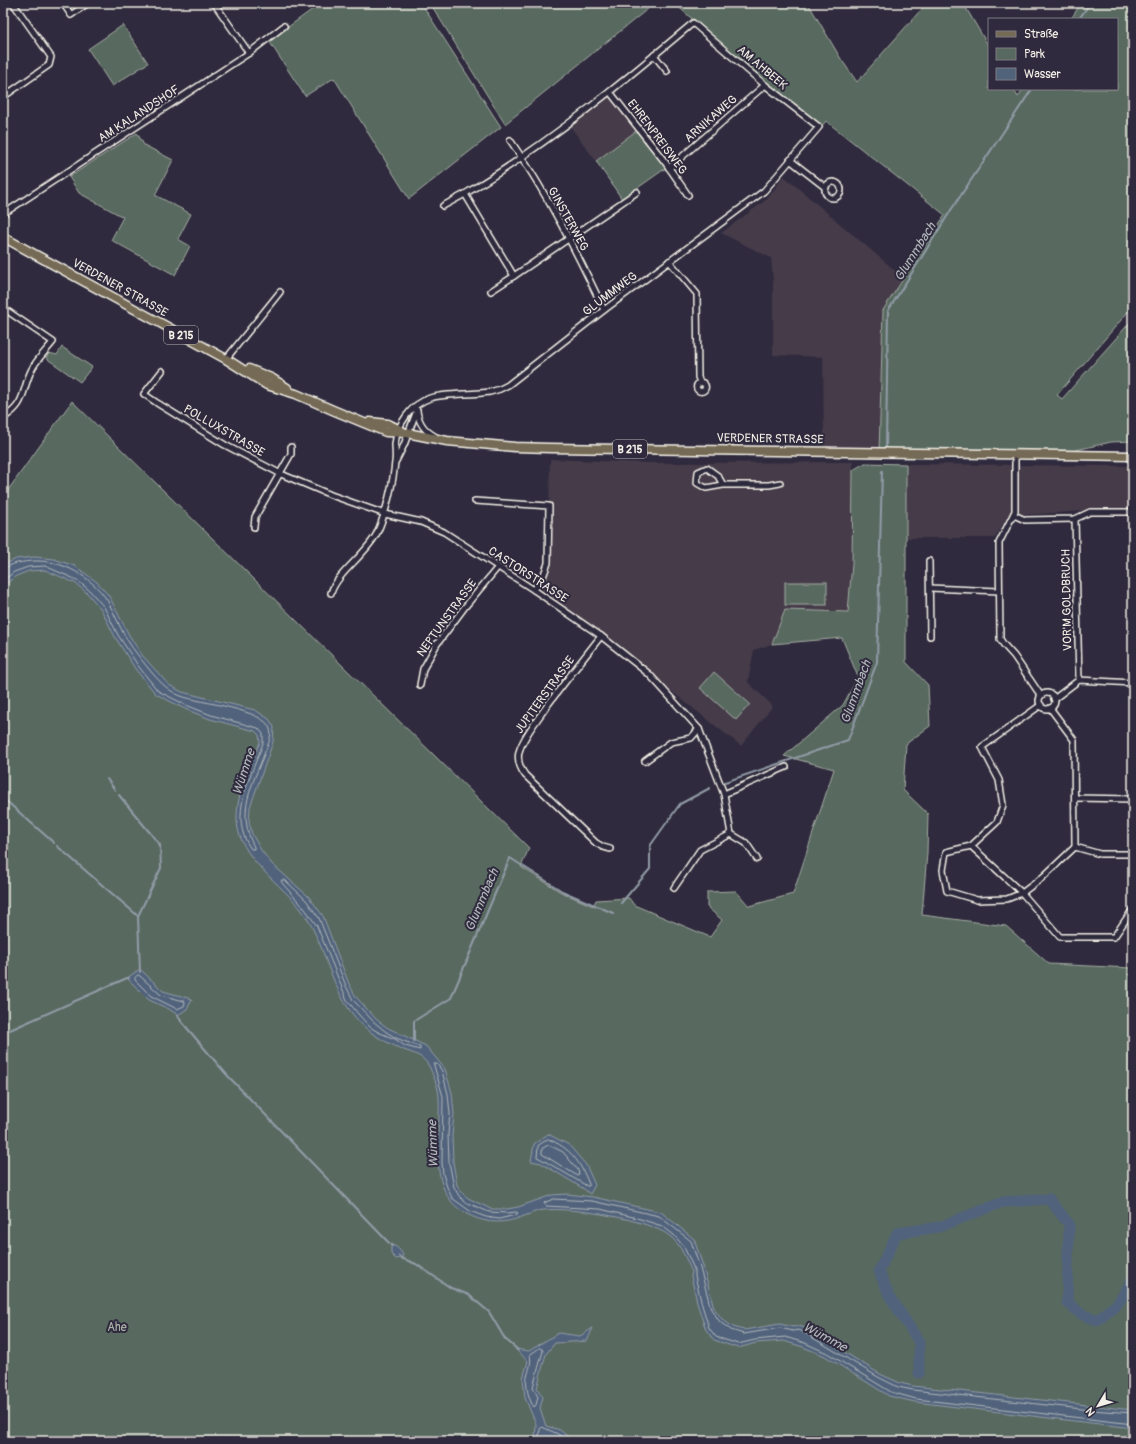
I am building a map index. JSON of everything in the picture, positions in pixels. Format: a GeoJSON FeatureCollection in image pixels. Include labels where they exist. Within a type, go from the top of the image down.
{"type":"FeatureCollection","features":[{"type":"Feature","properties":{"kind":"main road","name":"VERDENER STRASSE"},"geometry":{"type":"LineString","coordinates":[[3,237],[226,359],[267,385],[296,394],[386,432],[398,431],[439,440],[515,447],[1133,456]]}},
{"type":"Feature","properties":{"kind":"street"},"geometry":{"type":"LineString","coordinates":[[3,97],[49,65],[51,57],[13,3]]}},
{"type":"Feature","properties":{"kind":"street"},"geometry":{"type":"LineString","coordinates":[[62,3],[71,15],[88,3]]}},
{"type":"Feature","properties":{"kind":"street"},"geometry":{"type":"LineString","coordinates":[[214,3],[249,53]]}},
{"type":"Feature","properties":{"kind":"street","name":"AM AHBEEK"},"geometry":{"type":"LineString","coordinates":[[654,55],[693,23],[765,85],[819,127]]}},
{"type":"Feature","properties":{"kind":"street","name":"AM KALANDSHOF"},"geometry":{"type":"LineString","coordinates":[[3,214],[249,53],[284,26]]}},
{"type":"Feature","properties":{"kind":"street"},"geometry":{"type":"LineString","coordinates":[[443,206],[465,194],[522,157],[610,92],[654,55],[667,71]]}},
{"type":"Feature","properties":{"kind":"street","name":"ARNIKAWEG"},"geometry":{"type":"LineString","coordinates":[[669,168],[765,85]]}},
{"type":"Feature","properties":{"kind":"street","name":"EHRENPREISWEG"},"geometry":{"type":"LineString","coordinates":[[610,92],[688,195]]}},
{"type":"Feature","properties":{"kind":"street","name":"GLUMMWEG"},"geometry":{"type":"LineString","coordinates":[[398,431],[408,414],[427,399],[438,396],[480,394],[500,390],[530,369],[604,310],[764,191],[819,127]]}},
{"type":"Feature","properties":{"kind":"street","name":"GINSTERWEG"},"geometry":{"type":"LineString","coordinates":[[510,140],[522,157],[569,237],[604,310]]}},
{"type":"Feature","properties":{"kind":"street"},"geometry":{"type":"LineString","coordinates":[[790,160],[826,188]]}},
{"type":"Feature","properties":{"kind":"street"},"geometry":{"type":"LineString","coordinates":[[491,291],[637,192]]}},
{"type":"Feature","properties":{"kind":"street"},"geometry":{"type":"LineString","coordinates":[[465,194],[514,276]]}},
{"type":"Feature","properties":{"kind":"street"},"geometry":{"type":"LineString","coordinates":[[670,261],[697,294],[698,377],[700,383]]}},
{"type":"Feature","properties":{"kind":"street"},"geometry":{"type":"LineString","coordinates":[[226,359],[280,292]]}},
{"type":"Feature","properties":{"kind":"street"},"geometry":{"type":"LineString","coordinates":[[3,308],[54,342],[31,370],[21,403],[3,418]]}},
{"type":"Feature","properties":{"kind":"street","name":"POLLUXSTRASSE"},"geometry":{"type":"LineString","coordinates":[[162,371],[144,394],[157,404],[225,445],[281,474],[385,514]]}},
{"type":"Feature","properties":{"kind":"street"},"geometry":{"type":"LineString","coordinates":[[395,462],[404,445],[407,433],[417,410],[423,401]]}},
{"type":"Feature","properties":{"kind":"street"},"geometry":{"type":"LineString","coordinates":[[417,410],[420,423],[439,440]]}},
{"type":"Feature","properties":{"kind":"street"},"geometry":{"type":"LineString","coordinates":[[331,593],[335,584],[368,546],[376,534],[385,514],[395,462],[395,444],[398,431]]}},
{"type":"Feature","properties":{"kind":"street"},"geometry":{"type":"LineString","coordinates":[[254,527],[255,517],[281,474],[291,454],[291,447]]}},
{"type":"Feature","properties":{"kind":"street"},"geometry":{"type":"LineString","coordinates":[[1015,454],[1015,511],[999,543],[1000,639],[1042,696]]}},
{"type":"Feature","properties":{"kind":"street"},"geometry":{"type":"LineString","coordinates":[[723,485],[718,476],[707,468],[698,472],[697,483],[706,488],[723,485],[754,486],[780,483]]}},
{"type":"Feature","properties":{"kind":"street"},"geometry":{"type":"LineString","coordinates":[[475,501],[549,506],[548,563],[543,577],[534,590]]}},
{"type":"Feature","properties":{"kind":"street"},"geometry":{"type":"LineString","coordinates":[[1014,515],[1024,520],[1076,519],[1090,512],[1133,512]]}},
{"type":"Feature","properties":{"kind":"street","name":"CASTORSTRASSE"},"geometry":{"type":"LineString","coordinates":[[385,514],[432,526],[444,532],[534,590],[601,636],[649,674],[699,729]]}},
{"type":"Feature","properties":{"kind":"street","name":"VOR'M GOLDBRUCH"},"geometry":{"type":"LineString","coordinates":[[1076,519],[1079,680]]}},
{"type":"Feature","properties":{"kind":"street"},"geometry":{"type":"LineString","coordinates":[[929,561],[930,636]]}},
{"type":"Feature","properties":{"kind":"street","name":"NEPTUNSTRASSE"},"geometry":{"type":"LineString","coordinates":[[420,685],[423,669],[438,644],[464,608],[498,567]]}},
{"type":"Feature","properties":{"kind":"street"},"geometry":{"type":"LineString","coordinates":[[930,588],[999,590]]}},
{"type":"Feature","properties":{"kind":"street","name":"JUPITERSTRASSE"},"geometry":{"type":"LineString","coordinates":[[601,636],[555,694],[530,730],[518,756],[521,767],[526,775],[596,843],[610,849]]}},
{"type":"Feature","properties":{"kind":"street"},"geometry":{"type":"LineString","coordinates":[[1050,708],[1053,705],[1054,699],[1079,680],[1133,683]]}},
{"type":"Feature","properties":{"kind":"street"},"geometry":{"type":"LineString","coordinates":[[1040,705],[1039,701],[1042,696],[1048,694],[1054,699]]}},
{"type":"Feature","properties":{"kind":"street"},"geometry":{"type":"LineString","coordinates":[[1040,705],[1045,709],[1050,708]]}},
{"type":"Feature","properties":{"kind":"street"},"geometry":{"type":"LineString","coordinates":[[1040,705],[982,747],[999,780],[1003,805],[996,822],[971,846],[946,852],[943,870],[947,891],[977,900],[1007,899],[1022,893],[1043,877],[1075,848],[1074,740],[1050,708]]}},
{"type":"Feature","properties":{"kind":"street"},"geometry":{"type":"LineString","coordinates":[[645,761],[671,742],[691,738],[699,729],[724,794],[731,834],[746,843],[757,859]]}},
{"type":"Feature","properties":{"kind":"street"},"geometry":{"type":"LineString","coordinates":[[724,794],[786,767]]}},
{"type":"Feature","properties":{"kind":"street"},"geometry":{"type":"LineString","coordinates":[[1075,798],[1133,799]]}},
{"type":"Feature","properties":{"kind":"street"},"geometry":{"type":"LineString","coordinates":[[674,888],[700,850],[731,834]]}},
{"type":"Feature","properties":{"kind":"street"},"geometry":{"type":"LineString","coordinates":[[971,846],[1022,893],[1060,937],[1114,937],[1133,909]]}},
{"type":"Feature","properties":{"kind":"street"},"geometry":{"type":"LineString","coordinates":[[1075,848],[1100,854],[1133,854]]}},
{"type":"Feature","properties":{"kind":"shaded area"},"geometry":{"type":"Polygon","coordinates":[[[609,95],[636,131],[596,161],[569,125],[609,95]]]}},
{"type":"Feature","properties":{"kind":"shaded area"},"geometry":{"type":"Polygon","coordinates":[[[784,176],[904,278],[883,310],[879,453],[824,452],[823,357],[773,355],[773,282],[771,258],[721,233],[767,199],[784,176]]]}},
{"type":"Feature","properties":{"kind":"shaded area"},"geometry":{"type":"Polygon","coordinates":[[[550,459],[650,463],[853,462],[852,564],[848,612],[785,610],[772,644],[754,650],[748,682],[773,706],[741,746],[601,636],[534,590],[548,563],[550,459]]]}},
{"type":"Feature","properties":{"kind":"shaded area"},"geometry":{"type":"Polygon","coordinates":[[[906,464],[1133,466],[1133,508],[1008,516],[995,538],[906,538],[906,464]]]}},
{"type":"Feature","properties":{"kind":"green space"},"geometry":{"type":"Polygon","coordinates":[[[321,3],[421,3],[501,127],[409,199],[334,78],[305,96],[269,41],[321,3]]]}},
{"type":"Feature","properties":{"kind":"green space"},"geometry":{"type":"Polygon","coordinates":[[[430,3],[655,3],[505,124],[430,3]]]}},
{"type":"Feature","properties":{"kind":"green space"},"geometry":{"type":"Polygon","coordinates":[[[674,3],[808,3],[841,59],[857,82],[927,3],[963,3],[988,45],[988,90],[1014,90],[1018,97],[1022,90],[1118,90],[1118,18],[1072,18],[1081,3],[1133,3],[1133,306],[1057,395],[1062,399],[1133,319],[1133,441],[1111,442],[1054,455],[879,453],[883,310],[945,215],[826,121],[821,127],[766,84],[674,3]]]}},
{"type":"Feature","properties":{"kind":"green space"},"geometry":{"type":"Polygon","coordinates":[[[123,25],[148,63],[112,86],[88,49],[123,25]]]}},
{"type":"Feature","properties":{"kind":"green space"},"geometry":{"type":"Polygon","coordinates":[[[636,131],[666,168],[622,199],[596,161],[636,131]]]}},
{"type":"Feature","properties":{"kind":"green space"},"geometry":{"type":"Polygon","coordinates":[[[137,133],[144,145],[173,160],[155,195],[191,214],[178,239],[190,246],[175,275],[111,240],[123,217],[79,193],[69,177],[137,133]]]}},
{"type":"Feature","properties":{"kind":"green space"},"geometry":{"type":"Polygon","coordinates":[[[62,347],[92,367],[80,382],[46,358],[49,353],[57,355],[62,347]]]}},
{"type":"Feature","properties":{"kind":"green space","name":"Ahe"},"geometry":{"type":"Polygon","coordinates":[[[72,401],[529,848],[521,867],[561,892],[593,906],[596,900],[629,898],[634,905],[710,937],[722,920],[707,907],[707,892],[736,891],[749,906],[793,894],[834,769],[784,756],[843,705],[858,677],[842,638],[772,644],[785,610],[848,612],[852,564],[853,470],[865,463],[906,464],[906,662],[928,685],[930,726],[906,744],[903,790],[928,814],[927,853],[922,915],[1006,926],[1049,964],[1131,968],[1133,965],[1133,1441],[3,1441],[3,497],[72,401]]]}},
{"type":"Feature","properties":{"kind":"green space"},"geometry":{"type":"Polygon","coordinates":[[[785,582],[827,582],[827,605],[785,605],[785,582]]]}},
{"type":"Feature","properties":{"kind":"green space"},"geometry":{"type":"Polygon","coordinates":[[[714,672],[750,704],[736,720],[700,688],[714,672]]]}},
{"type":"Feature","properties":{"kind":"water"},"geometry":{"type":"Polygon","coordinates":[[[35,557],[54,559],[75,566],[97,582],[109,596],[129,635],[142,655],[169,685],[182,692],[255,710],[269,719],[274,727],[273,742],[250,807],[249,822],[252,834],[261,850],[271,863],[309,897],[323,916],[349,984],[356,997],[377,1020],[388,1028],[426,1046],[445,1069],[452,1093],[454,1114],[452,1135],[453,1162],[457,1185],[463,1194],[468,1198],[491,1209],[507,1209],[518,1207],[552,1195],[567,1194],[593,1197],[661,1212],[694,1239],[714,1308],[722,1319],[733,1327],[744,1330],[780,1324],[793,1327],[799,1326],[805,1328],[880,1374],[900,1383],[913,1386],[1133,1410],[1133,1428],[915,1402],[889,1396],[825,1356],[784,1341],[756,1343],[738,1348],[714,1340],[706,1330],[698,1306],[691,1276],[692,1272],[683,1253],[675,1241],[661,1231],[629,1220],[573,1210],[544,1210],[517,1219],[496,1222],[476,1218],[455,1206],[446,1194],[438,1164],[439,1095],[428,1064],[415,1054],[380,1039],[355,1018],[345,1004],[312,926],[294,901],[262,870],[253,859],[239,834],[237,810],[241,790],[260,742],[259,735],[255,731],[210,719],[185,709],[156,694],[136,670],[115,637],[101,609],[87,593],[75,583],[45,570],[29,571],[16,576],[3,586],[3,565],[16,559],[35,557]]]}},
{"type":"Feature","properties":{"kind":"water"},"geometry":{"type":"Polygon","coordinates":[[[140,969],[163,991],[192,999],[187,1009],[178,1015],[149,1000],[127,978],[140,969]]]}},
{"type":"Feature","properties":{"kind":"water"},"geometry":{"type":"Polygon","coordinates":[[[548,1134],[569,1145],[586,1165],[595,1185],[590,1194],[541,1163],[531,1161],[534,1144],[548,1134]]]}},
{"type":"Feature","properties":{"kind":"water"},"geometry":{"type":"Polygon","coordinates":[[[391,1245],[397,1247],[401,1251],[403,1255],[401,1258],[396,1259],[391,1254],[391,1245]]]}},
{"type":"Feature","properties":{"kind":"water"},"geometry":{"type":"Polygon","coordinates":[[[593,1328],[587,1341],[555,1343],[546,1354],[537,1388],[543,1397],[540,1408],[546,1426],[560,1430],[573,1441],[537,1441],[535,1438],[536,1424],[525,1398],[523,1378],[528,1361],[515,1349],[529,1351],[558,1333],[580,1336],[593,1328]]]}},
{"type":"Feature","properties":{"kind":"waterway","name":"Glummbach"},"geometry":{"type":"LineString","coordinates":[[1080,18],[1090,3]]}},
{"type":"Feature","properties":{"kind":"waterway","name":"Glummbach"},"geometry":{"type":"LineString","coordinates":[[886,447],[888,311],[951,210],[1031,90]]}},
{"type":"Feature","properties":{"kind":"waterway","name":"Glummbach"},"geometry":{"type":"LineString","coordinates":[[725,782],[848,740],[877,662],[882,471]]}},
{"type":"Feature","properties":{"kind":"waterway"},"geometry":{"type":"LineString","coordinates":[[107,779],[115,790]]}},
{"type":"Feature","properties":{"kind":"waterway","name":"Glummbach"},"geometry":{"type":"LineString","coordinates":[[621,903],[650,869],[650,846],[680,804],[710,788]]}},
{"type":"Feature","properties":{"kind":"waterway"},"geometry":{"type":"LineString","coordinates":[[119,795],[160,845],[161,868],[138,916]]}},
{"type":"Feature","properties":{"kind":"waterway"},"geometry":{"type":"LineString","coordinates":[[3,798],[54,843]]}},
{"type":"Feature","properties":{"kind":"waterway"},"geometry":{"type":"LineString","coordinates":[[57,846],[138,916],[140,972]]}},
{"type":"Feature","properties":{"kind":"waterway","name":"Glummbach"},"geometry":{"type":"LineString","coordinates":[[414,1041],[414,1021],[451,998],[510,858],[562,891],[613,913]]}},
{"type":"Feature","properties":{"kind":"waterway"},"geometry":{"type":"LineString","coordinates":[[10,1030],[129,978]]}},
{"type":"Feature","properties":{"kind":"waterway"},"geometry":{"type":"LineString","coordinates":[[177,1014],[181,1021],[227,1075],[392,1246]]}},
{"type":"Feature","properties":{"kind":"waterway"},"geometry":{"type":"LineString","coordinates":[[919,1373],[919,1342],[889,1295],[879,1271],[897,1233],[939,1227],[1003,1202],[1049,1199],[1069,1224],[1067,1302],[1081,1314],[1097,1320],[1118,1303],[1133,1279]]}},
{"type":"Feature","properties":{"kind":"waterway"},"geometry":{"type":"LineString","coordinates":[[399,1256],[416,1264],[451,1288],[469,1295],[489,1312],[505,1339],[518,1350]]}},
{"type":"Feature","properties":{"kind":"water label","name":"Wümme"},"geometry":{"type":"Point","coordinates":[244,772]}},
{"type":"Feature","properties":{"kind":"water label","name":"Wümme"},"geometry":{"type":"Point","coordinates":[433,1144]}},
{"type":"Feature","properties":{"kind":"water label","name":"Wümme"},"geometry":{"type":"Point","coordinates":[825,1337]}}]}
